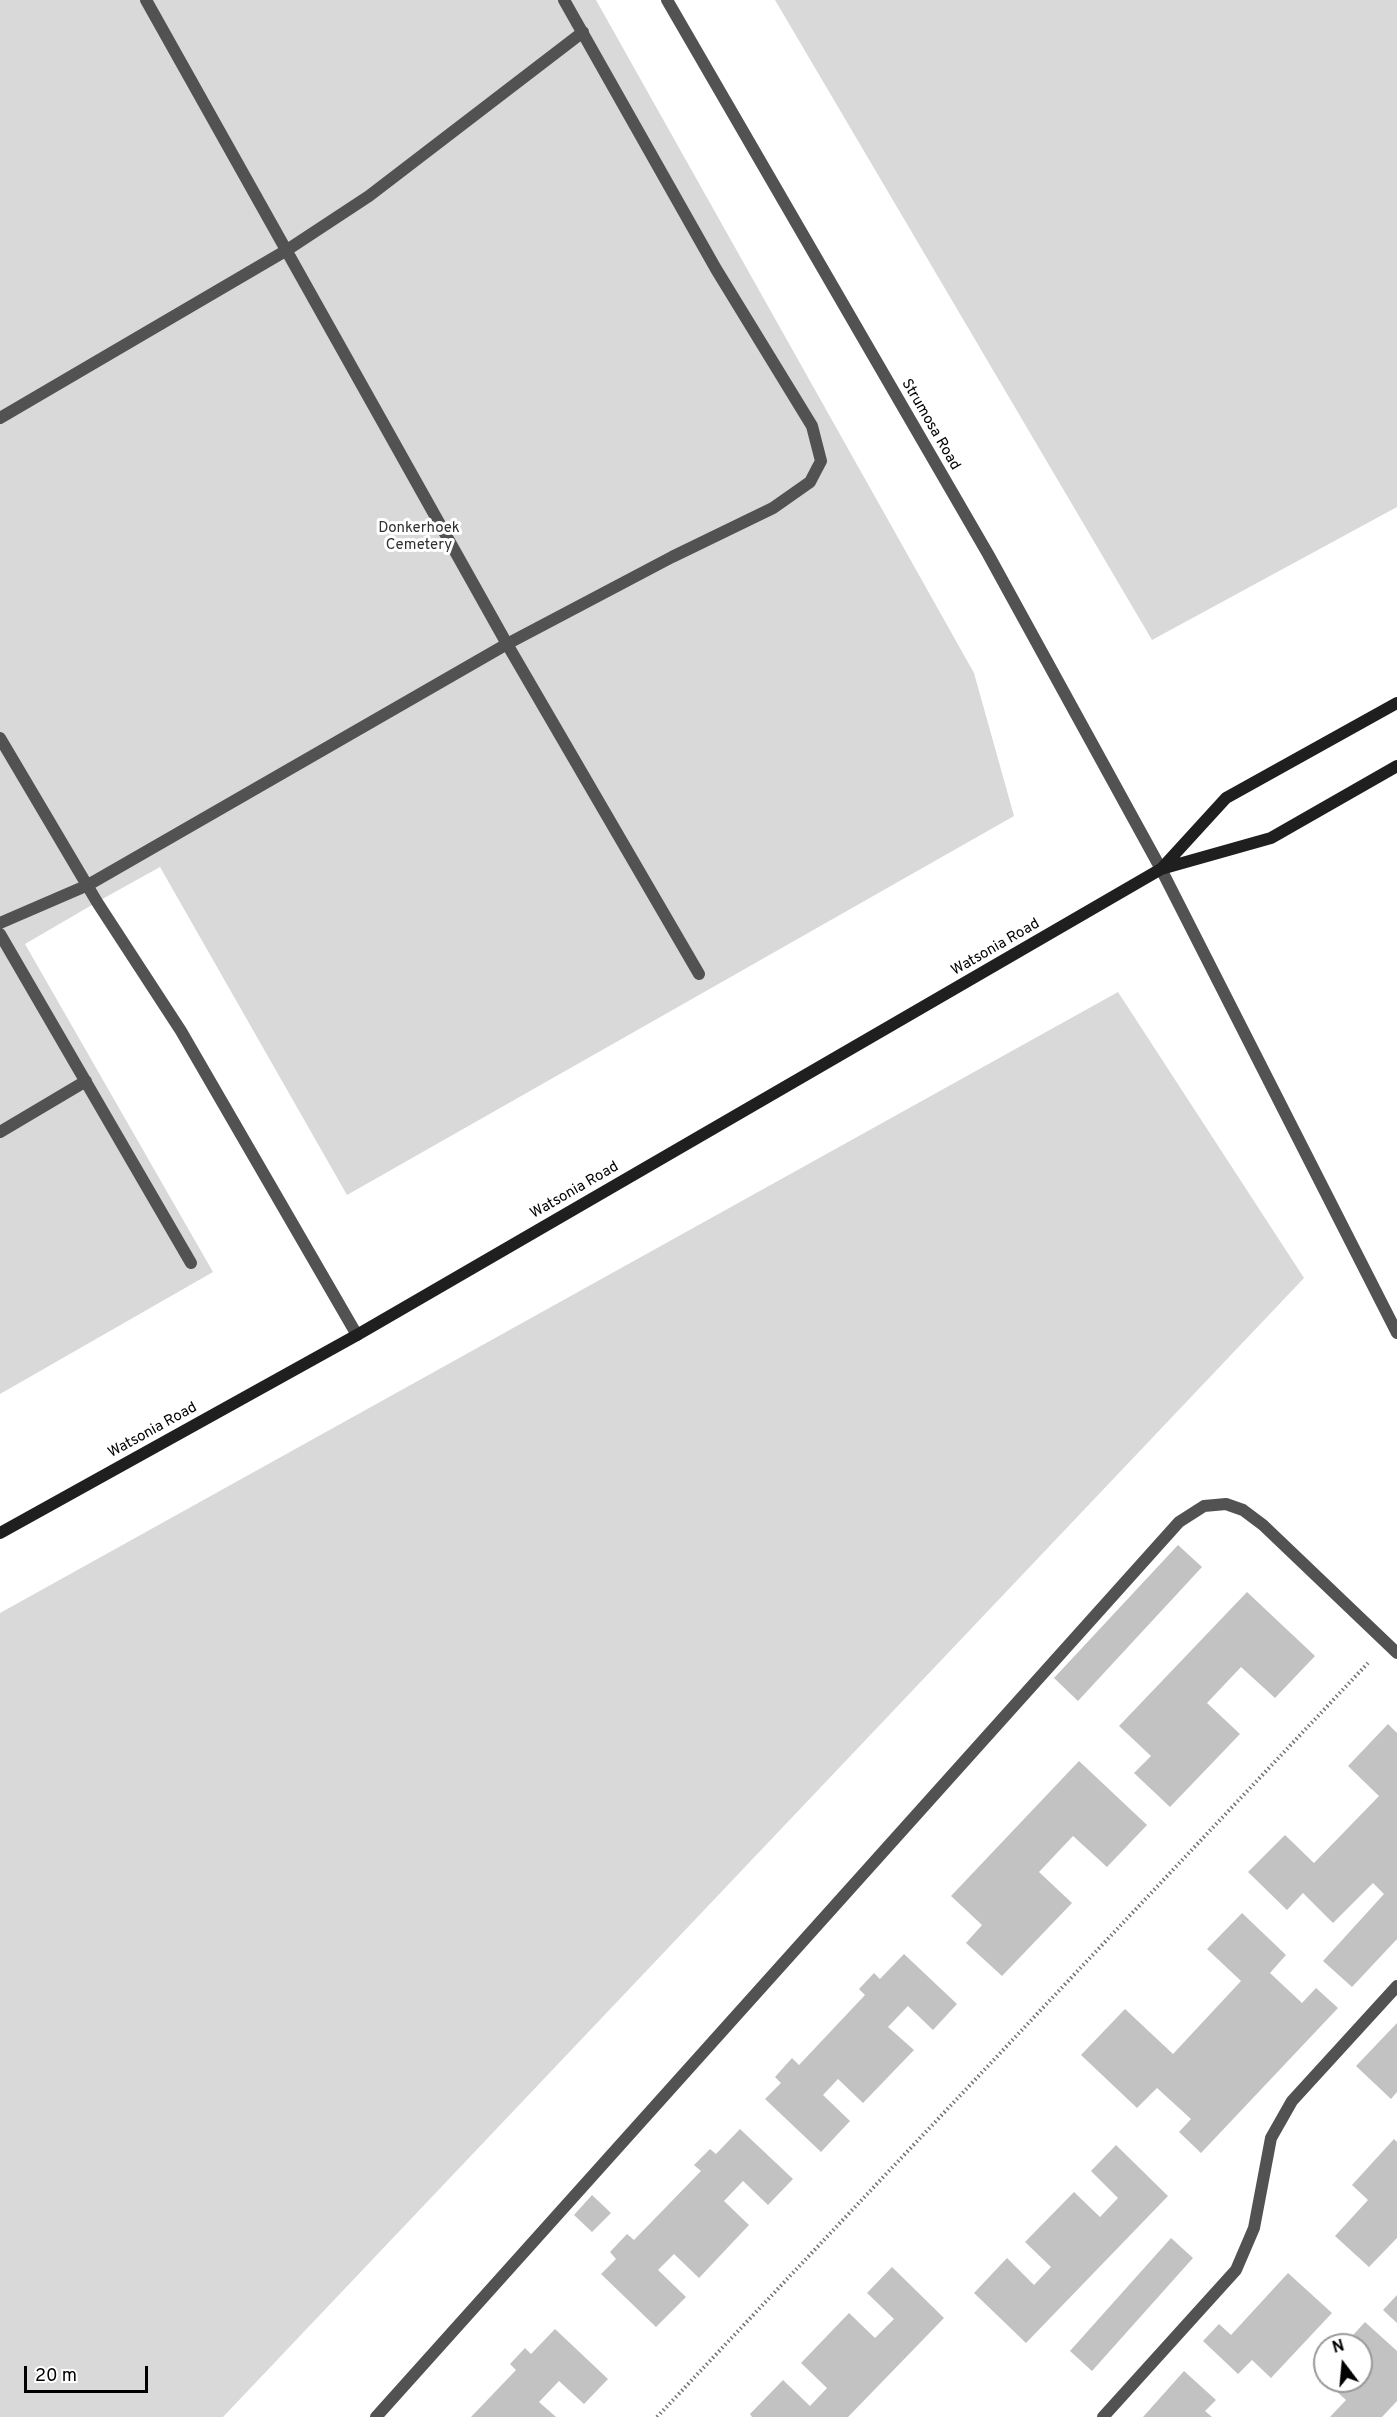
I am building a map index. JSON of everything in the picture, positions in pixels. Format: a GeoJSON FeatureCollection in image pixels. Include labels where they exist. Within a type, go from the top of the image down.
{"type":"FeatureCollection","features":[{"type":"Feature","properties":{"kind":"main road","name":"Watsonia Road"},"geometry":{"type":"LineString","coordinates":[[1161,869],[1226,798],[1397,703]]}},
{"type":"Feature","properties":{"kind":"main road","name":"Watsonia Road"},"geometry":{"type":"LineString","coordinates":[[0,1533],[357,1335],[1161,869],[1271,838],[1397,766]]}},
{"type":"Feature","properties":{"kind":"street"},"geometry":{"type":"LineString","coordinates":[[146,0],[507,644],[699,974]]}},
{"type":"Feature","properties":{"kind":"street"},"geometry":{"type":"LineString","coordinates":[[0,924],[88,885],[507,644],[672,557],[773,508],[810,482],[821,461],[812,426],[716,269],[564,0]]}},
{"type":"Feature","properties":{"kind":"street","name":"Strumosa Road"},"geometry":{"type":"LineString","coordinates":[[667,0],[988,554],[1161,869],[1397,1334]]}},
{"type":"Feature","properties":{"kind":"street"},"geometry":{"type":"LineString","coordinates":[[0,418],[287,250],[369,196],[583,32]]}},
{"type":"Feature","properties":{"kind":"street"},"geometry":{"type":"LineString","coordinates":[[0,738],[88,885],[181,1031],[357,1335]]}},
{"type":"Feature","properties":{"kind":"street"},"geometry":{"type":"LineString","coordinates":[[0,934],[191,1263]]}},
{"type":"Feature","properties":{"kind":"street"},"geometry":{"type":"LineString","coordinates":[[0,1132],[86,1081]]}},
{"type":"Feature","properties":{"kind":"street"},"geometry":{"type":"LineString","coordinates":[[376,2417],[1179,1522],[1204,1506],[1226,1504],[1243,1510],[1263,1525],[1397,1653]]}},
{"type":"Feature","properties":{"kind":"street"},"geometry":{"type":"LineString","coordinates":[[1103,2417],[1236,2270],[1254,2228],[1271,2138],[1276,2129],[1292,2101],[1397,1986]]}},
{"type":"Feature","properties":{"kind":"path"},"geometry":{"type":"LineString","coordinates":[[657,2417],[1387,1643]]}},
{"type":"Feature","properties":{"kind":"green space","name":"Donkerhoek Cemetery"},"geometry":{"type":"Polygon","coordinates":[[[0,0],[596,0],[974,673],[1014,816],[347,1195],[160,867],[97,902],[25,944],[213,1272],[0,1394],[0,0]]]}},
{"type":"Feature","properties":{"kind":"green space"},"geometry":{"type":"Polygon","coordinates":[[[775,0],[1397,0],[1397,507],[1152,640],[775,0]]]}},
{"type":"Feature","properties":{"kind":"green space"},"geometry":{"type":"Polygon","coordinates":[[[1118,992],[1304,1278],[223,2417],[0,2417],[0,1613],[1118,992]]]}},
{"type":"Feature","properties":{"kind":"building"},"geometry":{"type":"Polygon","coordinates":[[[1178,1545],[1202,1567],[1078,1701],[1054,1678],[1178,1545]]]}},
{"type":"Feature","properties":{"kind":"building"},"geometry":{"type":"Polygon","coordinates":[[[1247,1592],[1315,1656],[1275,1698],[1241,1667],[1207,1703],[1240,1734],[1170,1807],[1134,1773],[1151,1756],[1119,1726],[1247,1592]]]}},
{"type":"Feature","properties":{"kind":"building"},"geometry":{"type":"Polygon","coordinates":[[[1388,1724],[1397,1733],[1397,1939],[1352,1987],[1323,1961],[1384,1894],[1373,1883],[1333,1923],[1303,1893],[1287,1910],[1248,1872],[1285,1835],[1314,1863],[1379,1796],[1348,1766],[1388,1724]]]}},
{"type":"Feature","properties":{"kind":"building"},"geometry":{"type":"Polygon","coordinates":[[[1079,1761],[1147,1825],[1107,1867],[1073,1836],[1039,1872],[1072,1903],[1002,1976],[966,1943],[982,1925],[951,1896],[1079,1761]]]}},
{"type":"Feature","properties":{"kind":"building"},"geometry":{"type":"Polygon","coordinates":[[[1242,1913],[1286,1955],[1270,1973],[1302,2003],[1316,1988],[1338,2008],[1201,2153],[1179,2132],[1191,2119],[1157,2088],[1137,2108],[1081,2055],[1125,2009],[1173,2054],[1241,1981],[1207,1949],[1242,1913]]]}},
{"type":"Feature","properties":{"kind":"building"},"geometry":{"type":"Polygon","coordinates":[[[904,1954],[957,2004],[933,2030],[908,2006],[888,2027],[914,2050],[863,2103],[838,2079],[823,2095],[850,2121],[821,2152],[765,2099],[781,2083],[775,2077],[792,2058],[799,2065],[865,1995],[859,1989],[874,1973],[880,1979],[904,1954]]]}},
{"type":"Feature","properties":{"kind":"building"},"geometry":{"type":"Polygon","coordinates":[[[1397,2023],[1397,2092],[1391,2099],[1356,2066],[1397,2023]]]}},
{"type":"Feature","properties":{"kind":"building"},"geometry":{"type":"Polygon","coordinates":[[[740,2129],[793,2179],[768,2205],[743,2181],[724,2201],[749,2225],[699,2278],[674,2254],[658,2270],[686,2297],[656,2327],[601,2274],[616,2259],[610,2252],[627,2234],[634,2240],[701,2171],[694,2165],[710,2149],[716,2154],[740,2129]]]}},
{"type":"Feature","properties":{"kind":"building"},"geometry":{"type":"Polygon","coordinates":[[[1394,2139],[1397,2142],[1397,2238],[1369,2267],[1335,2236],[1368,2200],[1352,2185],[1394,2139]]]}},
{"type":"Feature","properties":{"kind":"building"},"geometry":{"type":"Polygon","coordinates":[[[1116,2145],[1168,2196],[1026,2343],[974,2293],[1007,2258],[1034,2285],[1051,2267],[1025,2242],[1074,2192],[1100,2217],[1118,2198],[1091,2171],[1116,2145]]]}},
{"type":"Feature","properties":{"kind":"building"},"geometry":{"type":"Polygon","coordinates":[[[592,2195],[611,2213],[592,2232],[574,2215],[592,2195]]]}},
{"type":"Feature","properties":{"kind":"building"},"geometry":{"type":"Polygon","coordinates":[[[1171,2238],[1193,2258],[1092,2371],[1070,2351],[1171,2238]]]}},
{"type":"Feature","properties":{"kind":"building"},"geometry":{"type":"Polygon","coordinates":[[[892,2267],[944,2318],[848,2417],[752,2417],[750,2414],[783,2380],[810,2406],[827,2388],[801,2363],[849,2313],[875,2338],[894,2319],[867,2293],[892,2267]]]}},
{"type":"Feature","properties":{"kind":"building"},"geometry":{"type":"Polygon","coordinates":[[[1288,2273],[1332,2313],[1271,2378],[1252,2360],[1238,2374],[1203,2341],[1219,2324],[1231,2335],[1288,2273]]]}},
{"type":"Feature","properties":{"kind":"building"},"geometry":{"type":"Polygon","coordinates":[[[1397,2295],[1397,2323],[1383,2310],[1397,2295]]]}},
{"type":"Feature","properties":{"kind":"building"},"geometry":{"type":"Polygon","coordinates":[[[1365,2322],[1397,2351],[1397,2401],[1382,2417],[1330,2417],[1346,2400],[1338,2393],[1373,2393],[1373,2333],[1355,2333],[1365,2322]]]}},
{"type":"Feature","properties":{"kind":"building"},"geometry":{"type":"Polygon","coordinates":[[[555,2329],[608,2379],[584,2404],[559,2381],[539,2402],[556,2417],[471,2417],[516,2370],[510,2364],[525,2348],[531,2354],[555,2329]]]}},
{"type":"Feature","properties":{"kind":"building"},"geometry":{"type":"Polygon","coordinates":[[[1184,2371],[1216,2400],[1205,2411],[1212,2417],[1143,2417],[1184,2371]]]}}]}
